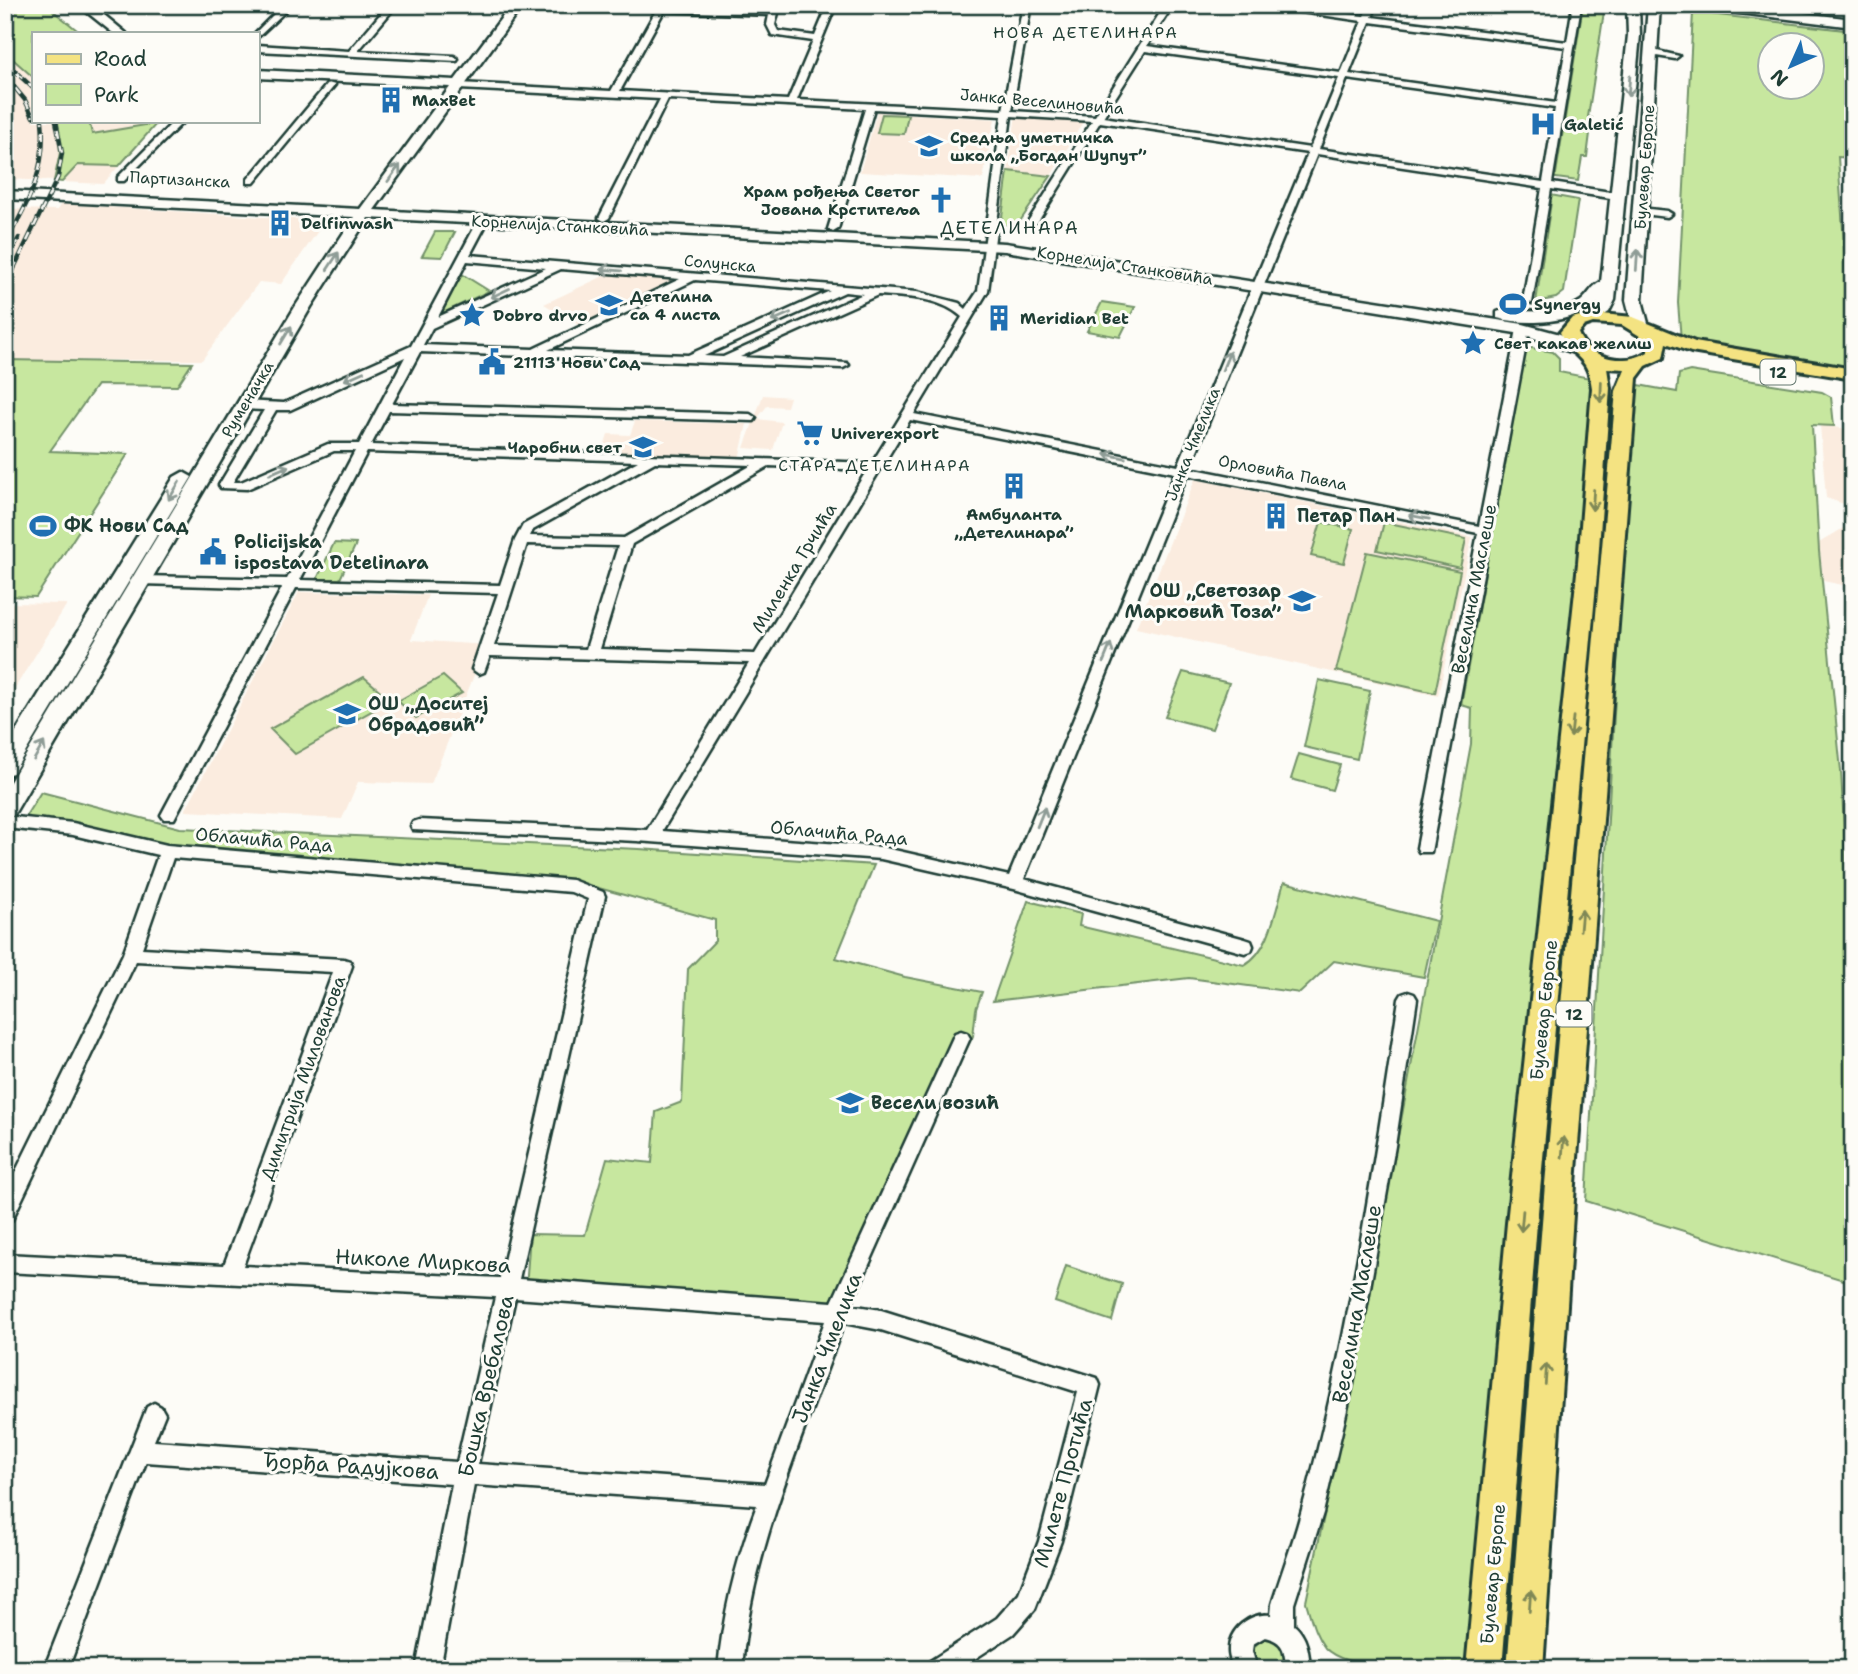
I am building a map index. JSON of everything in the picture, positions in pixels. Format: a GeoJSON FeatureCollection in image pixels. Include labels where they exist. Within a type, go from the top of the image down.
{"type":"FeatureCollection","features":[{"type":"Feature","properties":{"kind":"main road"},"geometry":{"type":"LineString","coordinates":[[84,5],[119,32]]}},
{"type":"Feature","properties":{"kind":"main road","name":"Руменачка"},"geometry":{"type":"LineString","coordinates":[[5,767],[291,296],[451,86],[507,5]]}},
{"type":"Feature","properties":{"kind":"main road","name":"Руменачка"},"geometry":{"type":"LineString","coordinates":[[451,86],[517,5]]}},
{"type":"Feature","properties":{"kind":"main road","name":"Булевар Европе"},"geometry":{"type":"LineString","coordinates":[[1585,320],[1603,309],[1607,300],[1634,35],[1633,5]]}},
{"type":"Feature","properties":{"kind":"main road","name":"Булевар Европе"},"geometry":{"type":"LineString","coordinates":[[1643,328],[1633,300],[1653,53],[1654,5]]}},
{"type":"Feature","properties":{"kind":"main road"},"geometry":{"type":"LineString","coordinates":[[1706,5],[1853,21]]}},
{"type":"Feature","properties":{"kind":"main road"},"geometry":{"type":"LineString","coordinates":[[1745,5],[1853,21]]}},
{"type":"Feature","properties":{"kind":"main road"},"geometry":{"type":"LineString","coordinates":[[67,7],[100,32]]}},
{"type":"Feature","properties":{"kind":"main road"},"geometry":{"type":"LineString","coordinates":[[259,75],[451,86]]}},
{"type":"Feature","properties":{"kind":"main road"},"geometry":{"type":"LineString","coordinates":[[259,80],[331,85],[451,86]]}},
{"type":"Feature","properties":{"kind":"main road","name":"Партизанска"},"geometry":{"type":"LineString","coordinates":[[5,188],[358,210]]}},
{"type":"Feature","properties":{"kind":"main road","name":"Партизанска"},"geometry":{"type":"LineString","coordinates":[[5,195],[358,210]]}},
{"type":"Feature","properties":{"kind":"main road","name":"Руменачка"},"geometry":{"type":"LineString","coordinates":[[5,810],[358,210]]}},
{"type":"Feature","properties":{"kind":"main road","name":"Корнелија Станковића"},"geometry":{"type":"LineString","coordinates":[[358,210],[833,229],[988,242],[1480,315],[1545,323],[1585,320]]}},
{"type":"Feature","properties":{"kind":"main road","name":"Корнелија Станковића"},"geometry":{"type":"LineString","coordinates":[[358,210],[483,220],[988,242]]}},
{"type":"Feature","properties":{"kind":"main road"},"geometry":{"type":"LineString","coordinates":[[1480,315],[1546,315],[1578,308],[1598,294],[1613,247]]}},
{"type":"Feature","properties":{"kind":"main road","name":"Корнелија Станковића"},"geometry":{"type":"LineString","coordinates":[[1259,282],[1523,329],[1554,337],[1586,354]]}},
{"type":"Feature","properties":{"kind":"main road","name":"12"},"geometry":{"type":"LineString","coordinates":[[1853,374],[1691,346],[1617,319],[1585,320],[1571,328],[1570,336],[1586,354],[1613,363],[1704,360],[1853,385]]}},
{"type":"Feature","properties":{"kind":"main road","name":"12"},"geometry":{"type":"LineString","coordinates":[[1643,328],[1654,336],[1660,347],[1657,354],[1645,361]]}},
{"type":"Feature","properties":{"kind":"main road","name":"Булевар Европе"},"geometry":{"type":"LineString","coordinates":[[1484,1669],[1522,1223],[1592,511],[1601,388],[1599,369],[1586,354]]}},
{"type":"Feature","properties":{"kind":"main road","name":"Булевар Европе"},"geometry":{"type":"LineString","coordinates":[[1525,1669],[1560,1184],[1625,391],[1628,377],[1645,361]]}},
{"type":"Feature","properties":{"kind":"street"},"geometry":{"type":"LineString","coordinates":[[259,34],[288,5]]}},
{"type":"Feature","properties":{"kind":"street"},"geometry":{"type":"LineString","coordinates":[[352,53],[393,5]]}},
{"type":"Feature","properties":{"kind":"street"},"geometry":{"type":"LineString","coordinates":[[792,102],[832,5]]}},
{"type":"Feature","properties":{"kind":"street","name":"Миленка Грчића"},"geometry":{"type":"LineString","coordinates":[[651,836],[983,292],[1007,112],[1027,5]]}},
{"type":"Feature","properties":{"kind":"street"},"geometry":{"type":"LineString","coordinates":[[1032,223],[1169,5]]}},
{"type":"Feature","properties":{"kind":"street"},"geometry":{"type":"LineString","coordinates":[[1257,5],[1570,45]]}},
{"type":"Feature","properties":{"kind":"street","name":"Јанка Чмелика"},"geometry":{"type":"LineString","coordinates":[[1014,883],[1373,5]]}},
{"type":"Feature","properties":{"kind":"street"},"geometry":{"type":"LineString","coordinates":[[1528,301],[1577,5]]}},
{"type":"Feature","properties":{"kind":"street"},"geometry":{"type":"LineString","coordinates":[[613,94],[662,7],[774,13],[771,25],[775,33],[818,39]]}},
{"type":"Feature","properties":{"kind":"street"},"geometry":{"type":"LineString","coordinates":[[259,48],[454,59]]}},
{"type":"Feature","properties":{"kind":"street"},"geometry":{"type":"LineString","coordinates":[[1143,48],[1560,106]]}},
{"type":"Feature","properties":{"kind":"street"},"geometry":{"type":"LineString","coordinates":[[1653,53],[1675,56]]}},
{"type":"Feature","properties":{"kind":"street"},"geometry":{"type":"LineString","coordinates":[[251,181],[331,85]]}},
{"type":"Feature","properties":{"kind":"street","name":"Јанка Веселиновића"},"geometry":{"type":"LineString","coordinates":[[451,86],[1007,112],[1099,119],[1617,196]]}},
{"type":"Feature","properties":{"kind":"street"},"geometry":{"type":"LineString","coordinates":[[604,218],[665,97]]}},
{"type":"Feature","properties":{"kind":"street"},"geometry":{"type":"LineString","coordinates":[[833,229],[870,106]]}},
{"type":"Feature","properties":{"kind":"street"},"geometry":{"type":"LineString","coordinates":[[121,179],[177,122]]}},
{"type":"Feature","properties":{"kind":"street"},"geometry":{"type":"LineString","coordinates":[[1640,211],[1667,215]]}},
{"type":"Feature","properties":{"kind":"street"},"geometry":{"type":"LineString","coordinates":[[169,815],[483,220]]}},
{"type":"Feature","properties":{"kind":"street","name":"Солунска"},"geometry":{"type":"LineString","coordinates":[[463,258],[876,291],[938,299],[955,305],[970,317]]}},
{"type":"Feature","properties":{"kind":"street"},"geometry":{"type":"LineString","coordinates":[[427,326],[559,266]]}},
{"type":"Feature","properties":{"kind":"street"},"geometry":{"type":"LineString","coordinates":[[534,352],[694,277]]}},
{"type":"Feature","properties":{"kind":"street"},"geometry":{"type":"LineString","coordinates":[[689,359],[844,289]]}},
{"type":"Feature","properties":{"kind":"street"},"geometry":{"type":"LineString","coordinates":[[725,360],[876,291]]}},
{"type":"Feature","properties":{"kind":"street","name":"Веселина Маслеше"},"geometry":{"type":"LineString","coordinates":[[1425,848],[1523,329]]}},
{"type":"Feature","properties":{"kind":"street"},"geometry":{"type":"LineString","coordinates":[[243,405],[286,407],[416,348],[843,365]]}},
{"type":"Feature","properties":{"kind":"street","name":"Руменачка"},"geometry":{"type":"LineString","coordinates":[[272,406],[225,485],[243,486],[332,447],[364,448]]}},
{"type":"Feature","properties":{"kind":"street"},"geometry":{"type":"LineString","coordinates":[[385,407],[750,418]]}},
{"type":"Feature","properties":{"kind":"street","name":"Орловића Павла"},"geometry":{"type":"LineString","coordinates":[[908,416],[1486,531]]}},
{"type":"Feature","properties":{"kind":"street"},"geometry":{"type":"LineString","coordinates":[[364,448],[876,467]]}},
{"type":"Feature","properties":{"kind":"street"},"geometry":{"type":"LineString","coordinates":[[479,669],[528,528],[651,459]]}},
{"type":"Feature","properties":{"kind":"street"},"geometry":{"type":"LineString","coordinates":[[522,540],[625,542],[767,462]]}},
{"type":"Feature","properties":{"kind":"street"},"geometry":{"type":"LineString","coordinates":[[592,654],[625,542]]}},
{"type":"Feature","properties":{"kind":"street"},"geometry":{"type":"LineString","coordinates":[[141,580],[506,589]]}},
{"type":"Feature","properties":{"kind":"street"},"geometry":{"type":"LineString","coordinates":[[485,651],[760,659]]}},
{"type":"Feature","properties":{"kind":"street","name":"Облачића Рада"},"geometry":{"type":"LineString","coordinates":[[5,822],[73,830],[167,851],[572,887],[591,891],[599,901]]}},
{"type":"Feature","properties":{"kind":"street","name":"Облачића Рада"},"geometry":{"type":"LineString","coordinates":[[419,826],[651,836],[881,853],[1014,883],[1245,946]]}},
{"type":"Feature","properties":{"kind":"street"},"geometry":{"type":"LineString","coordinates":[[5,1214],[131,954],[167,851]]}},
{"type":"Feature","properties":{"kind":"street","name":"Бошка Вребалова"},"geometry":{"type":"LineString","coordinates":[[428,1669],[465,1474],[509,1289],[518,1233],[599,901]]}},
{"type":"Feature","properties":{"kind":"street","name":"Димитрија Милованова"},"geometry":{"type":"LineString","coordinates":[[131,954],[344,966],[231,1272]]}},
{"type":"Feature","properties":{"kind":"street","name":"Веселина Маслеше"},"geometry":{"type":"LineString","coordinates":[[1275,1627],[1331,1440],[1386,1146],[1408,999]]}},
{"type":"Feature","properties":{"kind":"street","name":"Јанка Чмелика"},"geometry":{"type":"LineString","coordinates":[[730,1669],[742,1581],[838,1312],[961,1038]]}},
{"type":"Feature","properties":{"kind":"street","name":"Николе Миркова"},"geometry":{"type":"LineString","coordinates":[[5,1263],[231,1272],[838,1312]]}},
{"type":"Feature","properties":{"kind":"street","name":"Милете Протића"},"geometry":{"type":"LineString","coordinates":[[838,1312],[881,1320],[1090,1385],[1050,1541],[1027,1601],[1005,1626],[938,1669]]}},
{"type":"Feature","properties":{"kind":"street"},"geometry":{"type":"LineString","coordinates":[[56,1669],[154,1414]]}},
{"type":"Feature","properties":{"kind":"street","name":"Ђорђа Радујкова"},"geometry":{"type":"LineString","coordinates":[[139,1451],[772,1495]]}},
{"type":"Feature","properties":{"kind":"street"},"geometry":{"type":"LineString","coordinates":[[1245,1669],[1241,1651],[1244,1637],[1252,1629],[1275,1627],[1296,1647],[1298,1668]]}},
{"type":"Feature","properties":{"kind":"shaded area"},"geometry":{"type":"Polygon","coordinates":[[[5,52],[32,76],[32,122],[58,122],[60,153],[54,181],[5,179],[5,52]]]}},
{"type":"Feature","properties":{"kind":"shaded area","name":"Средња уметничка школа „Богдан Шупут”"},"geometry":{"type":"Polygon","coordinates":[[[877,112],[995,119],[983,179],[860,172],[877,112]]]}},
{"type":"Feature","properties":{"kind":"shaded area"},"geometry":{"type":"Polygon","coordinates":[[[1016,114],[1084,120],[1051,176],[1008,171],[1016,114]]]}},
{"type":"Feature","properties":{"kind":"shaded area"},"geometry":{"type":"Polygon","coordinates":[[[89,122],[158,122],[103,184],[62,182],[78,164],[92,134],[89,122]]]}},
{"type":"Feature","properties":{"kind":"shaded area"},"geometry":{"type":"Polygon","coordinates":[[[61,204],[325,221],[281,284],[259,282],[202,360],[5,360],[5,220],[15,209],[57,210],[61,204]]]}},
{"type":"Feature","properties":{"kind":"shaded area"},"geometry":{"type":"Polygon","coordinates":[[[608,274],[681,280],[582,327],[544,304],[608,274]]]}},
{"type":"Feature","properties":{"kind":"shaded area"},"geometry":{"type":"Polygon","coordinates":[[[763,395],[790,397],[787,407],[767,406],[757,419],[782,422],[773,450],[744,448],[763,395]]]}},
{"type":"Feature","properties":{"kind":"shaded area"},"geometry":{"type":"Polygon","coordinates":[[[635,421],[747,424],[739,459],[601,455],[608,434],[630,435],[635,421]]]}},
{"type":"Feature","properties":{"kind":"shaded area"},"geometry":{"type":"Polygon","coordinates":[[[1820,425],[1853,430],[1853,507],[1826,498],[1820,425]]]}},
{"type":"Feature","properties":{"kind":"shaded area","name":"ОШ „Светозар Марковић Тоза”"},"geometry":{"type":"Polygon","coordinates":[[[1195,479],[1472,537],[1438,696],[1136,628],[1195,479]]]}},
{"type":"Feature","properties":{"kind":"shaded area"},"geometry":{"type":"Polygon","coordinates":[[[1853,522],[1853,587],[1823,581],[1819,543],[1853,522]]]}},
{"type":"Feature","properties":{"kind":"shaded area","name":"ОШ „Доситеј Обрадовић”"},"geometry":{"type":"Polygon","coordinates":[[[299,592],[428,595],[411,640],[486,645],[431,784],[358,782],[342,819],[185,811],[299,592]]]}},
{"type":"Feature","properties":{"kind":"shaded area"},"geometry":{"type":"Polygon","coordinates":[[[5,603],[67,604],[5,704],[5,603]]]}},
{"type":"Feature","properties":{"kind":"green space"},"geometry":{"type":"Polygon","coordinates":[[[5,5],[46,5],[77,30],[32,32],[32,76],[5,52],[5,5]]]}},
{"type":"Feature","properties":{"kind":"green space"},"geometry":{"type":"Polygon","coordinates":[[[1583,5],[1605,5],[1588,117],[1592,118],[1587,157],[1582,157],[1578,181],[1549,177],[1548,173],[1556,174],[1583,5]]]}},
{"type":"Feature","properties":{"kind":"green space"},"geometry":{"type":"Polygon","coordinates":[[[1693,12],[1853,31],[1853,158],[1838,157],[1850,329],[1848,341],[1853,342],[1853,371],[1681,340],[1678,303],[1693,12]]]}},
{"type":"Feature","properties":{"kind":"green space"},"geometry":{"type":"Polygon","coordinates":[[[882,114],[908,115],[904,134],[877,133],[882,114]]]}},
{"type":"Feature","properties":{"kind":"green space"},"geometry":{"type":"Polygon","coordinates":[[[58,122],[89,122],[92,134],[157,123],[119,166],[78,165],[62,182],[54,181],[60,153],[58,122]]]}},
{"type":"Feature","properties":{"kind":"green space"},"geometry":{"type":"Polygon","coordinates":[[[1008,171],[1051,176],[1016,227],[1001,225],[1008,171]]]}},
{"type":"Feature","properties":{"kind":"green space"},"geometry":{"type":"Polygon","coordinates":[[[1545,194],[1578,200],[1564,292],[1556,298],[1536,302],[1551,202],[1544,201],[1545,194]]]}},
{"type":"Feature","properties":{"kind":"green space"},"geometry":{"type":"Polygon","coordinates":[[[435,232],[455,232],[442,257],[422,256],[435,232]]]}},
{"type":"Feature","properties":{"kind":"green space"},"geometry":{"type":"Polygon","coordinates":[[[462,274],[489,291],[439,315],[462,274]]]}},
{"type":"Feature","properties":{"kind":"green space"},"geometry":{"type":"Polygon","coordinates":[[[1102,302],[1135,307],[1120,337],[1087,331],[1102,302]]]}},
{"type":"Feature","properties":{"kind":"green space"},"geometry":{"type":"Polygon","coordinates":[[[1526,347],[1553,352],[1559,358],[1559,372],[1590,378],[1593,389],[1478,1669],[1374,1666],[1337,1656],[1325,1648],[1315,1632],[1306,1602],[1356,1363],[1471,744],[1472,708],[1461,705],[1526,347]]]}},
{"type":"Feature","properties":{"kind":"green space"},"geometry":{"type":"Polygon","coordinates":[[[5,360],[192,363],[177,386],[97,385],[50,451],[128,454],[36,597],[5,596],[5,360]]]}},
{"type":"Feature","properties":{"kind":"green space"},"geometry":{"type":"Polygon","coordinates":[[[1690,371],[1822,392],[1831,397],[1834,426],[1812,425],[1819,551],[1841,771],[1853,1000],[1853,1283],[1586,1201],[1633,384],[1677,392],[1679,374],[1690,371]]]}},
{"type":"Feature","properties":{"kind":"green space"},"geometry":{"type":"Polygon","coordinates":[[[1321,522],[1353,529],[1344,563],[1311,556],[1321,522]]]}},
{"type":"Feature","properties":{"kind":"green space"},"geometry":{"type":"Polygon","coordinates":[[[1384,522],[1466,539],[1460,568],[1377,550],[1384,522]]]}},
{"type":"Feature","properties":{"kind":"green space"},"geometry":{"type":"Polygon","coordinates":[[[334,543],[356,544],[340,579],[317,579],[334,543]]]}},
{"type":"Feature","properties":{"kind":"green space"},"geometry":{"type":"Polygon","coordinates":[[[1367,552],[1460,571],[1435,693],[1336,671],[1367,552]]]}},
{"type":"Feature","properties":{"kind":"green space"},"geometry":{"type":"Polygon","coordinates":[[[1183,672],[1229,683],[1212,729],[1165,717],[1183,672]]]}},
{"type":"Feature","properties":{"kind":"green space"},"geometry":{"type":"Polygon","coordinates":[[[443,676],[462,693],[416,718],[398,701],[443,676]]]}},
{"type":"Feature","properties":{"kind":"green space"},"geometry":{"type":"Polygon","coordinates":[[[364,677],[391,700],[295,754],[270,729],[364,677]]]}},
{"type":"Feature","properties":{"kind":"green space"},"geometry":{"type":"Polygon","coordinates":[[[1319,680],[1370,691],[1357,759],[1304,747],[1319,680]]]}},
{"type":"Feature","properties":{"kind":"green space"},"geometry":{"type":"Polygon","coordinates":[[[1299,754],[1340,765],[1332,790],[1291,779],[1299,754]]]}},
{"type":"Feature","properties":{"kind":"green space"},"geometry":{"type":"Polygon","coordinates":[[[41,792],[180,828],[639,849],[874,865],[836,958],[905,977],[982,992],[976,1009],[973,1036],[883,1213],[838,1312],[526,1289],[530,1234],[585,1235],[607,1158],[652,1163],[656,1112],[682,1102],[688,969],[715,941],[715,920],[595,887],[167,851],[25,817],[41,792]]]}},
{"type":"Feature","properties":{"kind":"green space"},"geometry":{"type":"Polygon","coordinates":[[[1284,882],[1436,921],[1424,977],[1334,961],[1300,993],[1189,978],[993,1001],[1028,901],[1081,914],[1079,926],[1244,965],[1253,959],[1266,940],[1284,882]]]}},
{"type":"Feature","properties":{"kind":"green space"},"geometry":{"type":"Polygon","coordinates":[[[1066,1266],[1122,1284],[1112,1321],[1055,1302],[1066,1266]]]}},
{"type":"Feature","properties":{"kind":"green space"},"geometry":{"type":"Polygon","coordinates":[[[1269,1638],[1280,1643],[1285,1654],[1280,1665],[1269,1670],[1258,1665],[1253,1654],[1258,1643],[1269,1638]]]}},
{"type":"Feature","properties":{"kind":"railway"},"geometry":{"type":"LineString","coordinates":[[5,62],[32,87]]}},
{"type":"Feature","properties":{"kind":"railway"},"geometry":{"type":"LineString","coordinates":[[5,76],[25,100],[32,115]]}},
{"type":"Feature","properties":{"kind":"railway"},"geometry":{"type":"LineString","coordinates":[[5,243],[29,199],[39,170],[42,122]]}},
{"type":"Feature","properties":{"kind":"railway"},"geometry":{"type":"LineString","coordinates":[[13,270],[58,177],[62,153],[56,122]]}},
{"type":"Feature","properties":{"kind":"railway"},"geometry":{"type":"LineString","coordinates":[[5,262],[19,238]]}},
{"type":"Feature","properties":{"kind":"railway"},"geometry":{"type":"LineString","coordinates":[[5,286],[13,270]]}},
{"type":"Feature","properties":{"kind":"place","name":"MaxBet"},"geometry":{"type":"Point","coordinates":[391,100]}},
{"type":"Feature","properties":{"kind":"place","name":"Galetić"},"geometry":{"type":"Point","coordinates":[1543,124]}},
{"type":"Feature","properties":{"kind":"place","name":"Средња уметничка школа „Богдан Шупут”"},"geometry":{"type":"Point","coordinates":[929,146]}},
{"type":"Feature","properties":{"kind":"place","name":"Храм рођења Светог Јована Крститеља"},"geometry":{"type":"Point","coordinates":[941,200]}},
{"type":"Feature","properties":{"kind":"place","name":"Delfinwash"},"geometry":{"type":"Point","coordinates":[280,223]}},
{"type":"Feature","properties":{"kind":"place","name":"Synergy"},"geometry":{"type":"Point","coordinates":[1513,304]}},
{"type":"Feature","properties":{"kind":"place","name":"Детелина са 4 листа"},"geometry":{"type":"Point","coordinates":[609,305]}},
{"type":"Feature","properties":{"kind":"place","name":"Dobro drvo"},"geometry":{"type":"Point","coordinates":[472,315]}},
{"type":"Feature","properties":{"kind":"place","name":"Meridian Bet"},"geometry":{"type":"Point","coordinates":[999,318]}},
{"type":"Feature","properties":{"kind":"place","name":"Свет какав желиш"},"geometry":{"type":"Point","coordinates":[1473,343]}},
{"type":"Feature","properties":{"kind":"place","name":"21113 Нови Сад"},"geometry":{"type":"Point","coordinates":[492,362]}},
{"type":"Feature","properties":{"kind":"place","name":"Univerexport"},"geometry":{"type":"Point","coordinates":[810,433]}},
{"type":"Feature","properties":{"kind":"place","name":"Чаробни свет"},"geometry":{"type":"Point","coordinates":[643,447]}},
{"type":"Feature","properties":{"kind":"place","name":"Амбуланта „Детелинара”"},"geometry":{"type":"Point","coordinates":[1014,486]}},
{"type":"Feature","properties":{"kind":"place","name":"Петар Пан"},"geometry":{"type":"Point","coordinates":[1276,516]}},
{"type":"Feature","properties":{"kind":"place","name":"ФК Нови Сад"},"geometry":{"type":"Point","coordinates":[43,526]}},
{"type":"Feature","properties":{"kind":"place","name":"Policijska ispostava Detelinara"},"geometry":{"type":"Point","coordinates":[213,552]}},
{"type":"Feature","properties":{"kind":"place","name":"ОШ „Светозар Марковић Тоза”"},"geometry":{"type":"Point","coordinates":[1302,601]}},
{"type":"Feature","properties":{"kind":"place","name":"ОШ „Доситеј Обрадовић”"},"geometry":{"type":"Point","coordinates":[347,714]}},
{"type":"Feature","properties":{"kind":"place","name":"Весели возић"},"geometry":{"type":"Point","coordinates":[850,1103]}},
{"type":"Feature","properties":{"kind":"district","name":"НОВА ДЕТЕЛИНАРА"},"geometry":{"type":"Point","coordinates":[1086,32]}},
{"type":"Feature","properties":{"kind":"district","name":"ДЕТЕЛИНАРА"},"geometry":{"type":"Point","coordinates":[1010,228]}},
{"type":"Feature","properties":{"kind":"district","name":"СТАРА ДЕТЕЛИНАРА"},"geometry":{"type":"Point","coordinates":[875,465]}}]}
